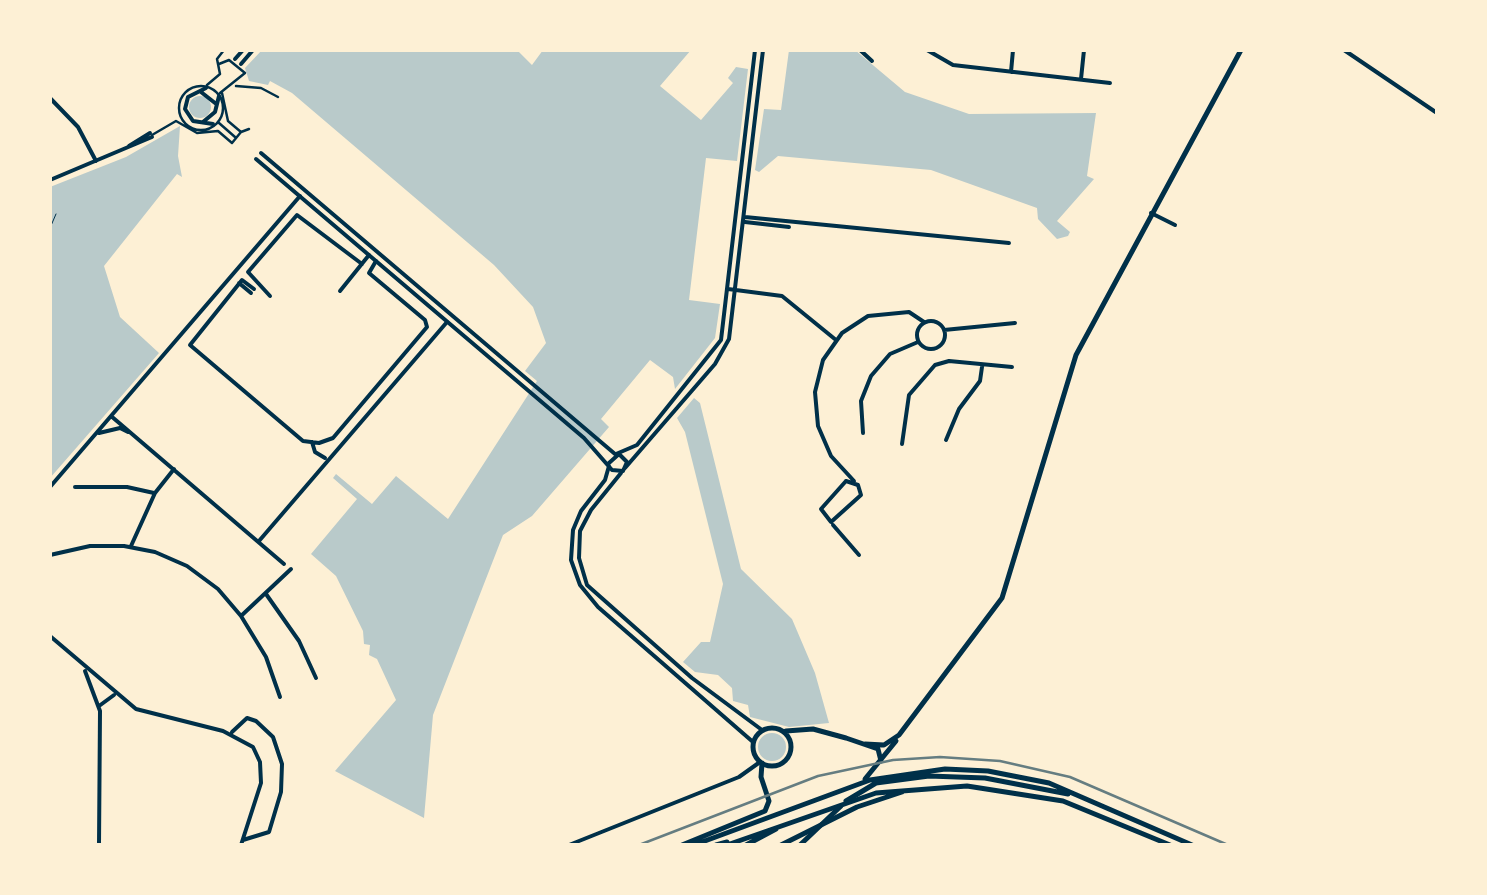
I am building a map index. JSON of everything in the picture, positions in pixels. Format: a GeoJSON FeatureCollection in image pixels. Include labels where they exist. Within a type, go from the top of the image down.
{"type":"FeatureCollection","features":[{"type":"Feature","properties":{"kind":"main road"},"geometry":{"type":"LineString","coordinates":[[800,845],[880,764],[964,653],[1009,582],[1076,356],[1241,50]]}},
{"type":"Feature","properties":{"kind":"main road"},"geometry":{"type":"LineString","coordinates":[[865,744],[886,744],[905,727]]}},
{"type":"Feature","properties":{"kind":"main road"},"geometry":{"type":"LineString","coordinates":[[682,845],[768,807],[761,763],[753,742],[762,730],[823,732],[865,744],[880,751],[880,764]]}},
{"type":"Feature","properties":{"kind":"main road"},"geometry":{"type":"LineString","coordinates":[[761,763],[775,766],[788,757],[791,744],[783,731]]}},
{"type":"Feature","properties":{"kind":"main road"},"geometry":{"type":"LineString","coordinates":[[694,845],[856,784],[914,770],[1001,773],[1048,784],[1192,845]]}},
{"type":"Feature","properties":{"kind":"main road"},"geometry":{"type":"LineString","coordinates":[[844,803],[882,781],[963,776],[1050,788],[1094,801]]}},
{"type":"Feature","properties":{"kind":"main road"},"geometry":{"type":"LineString","coordinates":[[716,845],[854,798],[920,788],[982,787],[1045,796],[1170,845]]}},
{"type":"Feature","properties":{"kind":"main road"},"geometry":{"type":"LineString","coordinates":[[781,845],[862,805],[920,788]]}},
{"type":"Feature","properties":{"kind":"main road"},"geometry":{"type":"LineString","coordinates":[[746,845],[788,822]]}},
{"type":"Feature","properties":{"kind":"main road"},"geometry":{"type":"LineString","coordinates":[[727,845],[759,832]]}},
{"type":"Feature","properties":{"kind":"street"},"geometry":{"type":"LineString","coordinates":[[220,74],[217,59],[224,50]]}},
{"type":"Feature","properties":{"kind":"street"},"geometry":{"type":"LineString","coordinates":[[235,59],[243,50]]}},
{"type":"Feature","properties":{"kind":"street"},"geometry":{"type":"LineString","coordinates":[[241,64],[253,50]]}},
{"type":"Feature","properties":{"kind":"street"},"geometry":{"type":"LineString","coordinates":[[753,742],[739,725],[598,608],[580,585],[571,560],[574,527],[606,480],[609,464],[616,454],[637,445],[714,354],[723,332],[756,50]]}},
{"type":"Feature","properties":{"kind":"street"},"geometry":{"type":"LineString","coordinates":[[762,730],[677,666],[588,585],[578,558],[580,531],[624,470],[724,352],[733,327],[738,290],[763,50]]}},
{"type":"Feature","properties":{"kind":"street"},"geometry":{"type":"LineString","coordinates":[[860,50],[872,61]]}},
{"type":"Feature","properties":{"kind":"street"},"geometry":{"type":"LineString","coordinates":[[927,50],[953,66],[1110,82]]}},
{"type":"Feature","properties":{"kind":"street"},"geometry":{"type":"LineString","coordinates":[[1011,72],[1013,50]]}},
{"type":"Feature","properties":{"kind":"street"},"geometry":{"type":"LineString","coordinates":[[1081,79],[1084,50]]}},
{"type":"Feature","properties":{"kind":"street"},"geometry":{"type":"LineString","coordinates":[[1344,50],[1437,113]]}},
{"type":"Feature","properties":{"kind":"street"},"geometry":{"type":"LineString","coordinates":[[218,64],[229,60],[244,70],[245,85]]}},
{"type":"Feature","properties":{"kind":"street"},"geometry":{"type":"LineString","coordinates":[[220,74],[244,77]]}},
{"type":"Feature","properties":{"kind":"street"},"geometry":{"type":"LineString","coordinates":[[50,180],[125,149],[176,121],[187,99],[220,74]]}},
{"type":"Feature","properties":{"kind":"street"},"geometry":{"type":"LineString","coordinates":[[236,78],[215,103],[216,118],[236,138]]}},
{"type":"Feature","properties":{"kind":"street"},"geometry":{"type":"LineString","coordinates":[[236,86],[245,85],[278,97]]}},
{"type":"Feature","properties":{"kind":"street"},"geometry":{"type":"LineString","coordinates":[[220,94],[223,107],[216,118],[196,130],[184,122],[186,93],[206,87],[220,94],[226,117],[241,132]]}},
{"type":"Feature","properties":{"kind":"street"},"geometry":{"type":"LineString","coordinates":[[197,92],[208,94],[215,103]]}},
{"type":"Feature","properties":{"kind":"street"},"geometry":{"type":"LineString","coordinates":[[50,98],[78,127],[96,161]]}},
{"type":"Feature","properties":{"kind":"street"},"geometry":{"type":"LineString","coordinates":[[182,110],[194,121]]}},
{"type":"Feature","properties":{"kind":"street"},"geometry":{"type":"LineString","coordinates":[[185,122],[216,118]]}},
{"type":"Feature","properties":{"kind":"street"},"geometry":{"type":"LineString","coordinates":[[204,122],[216,118]]}},
{"type":"Feature","properties":{"kind":"street"},"geometry":{"type":"LineString","coordinates":[[176,121],[197,133],[218,131],[232,143],[249,129]]}},
{"type":"Feature","properties":{"kind":"street"},"geometry":{"type":"LineString","coordinates":[[261,153],[534,385],[596,444],[609,464],[624,470]]}},
{"type":"Feature","properties":{"kind":"street"},"geometry":{"type":"LineString","coordinates":[[256,159],[528,391],[596,444],[624,456],[624,470]]}},
{"type":"Feature","properties":{"kind":"street"},"geometry":{"type":"LineString","coordinates":[[50,487],[300,196]]}},
{"type":"Feature","properties":{"kind":"street"},"geometry":{"type":"LineString","coordinates":[[1151,213],[1175,225]]}},
{"type":"Feature","properties":{"kind":"street"},"geometry":{"type":"LineString","coordinates":[[270,296],[248,272],[297,215],[362,264]]}},
{"type":"Feature","properties":{"kind":"street"},"geometry":{"type":"LineString","coordinates":[[745,219],[789,227]]}},
{"type":"Feature","properties":{"kind":"street"},"geometry":{"type":"LineString","coordinates":[[745,219],[1010,243]]}},
{"type":"Feature","properties":{"kind":"street"},"geometry":{"type":"LineString","coordinates":[[340,291],[369,255]]}},
{"type":"Feature","properties":{"kind":"street"},"geometry":{"type":"LineString","coordinates":[[252,291],[239,282],[190,345],[302,441],[321,442],[334,438],[427,327],[425,320],[369,273],[376,261]]}},
{"type":"Feature","properties":{"kind":"street"},"geometry":{"type":"LineString","coordinates":[[728,289],[780,295],[836,340]]}},
{"type":"Feature","properties":{"kind":"street"},"geometry":{"type":"LineString","coordinates":[[846,481],[824,443],[814,402],[820,369],[836,340],[860,320],[881,312],[912,312],[924,322]]}},
{"type":"Feature","properties":{"kind":"street"},"geometry":{"type":"LineString","coordinates":[[918,342],[918,328],[924,322],[936,321],[944,330]]}},
{"type":"Feature","properties":{"kind":"street"},"geometry":{"type":"LineString","coordinates":[[259,542],[447,322]]}},
{"type":"Feature","properties":{"kind":"street"},"geometry":{"type":"LineString","coordinates":[[944,330],[1015,323]]}},
{"type":"Feature","properties":{"kind":"street"},"geometry":{"type":"LineString","coordinates":[[938,348],[944,330]]}},
{"type":"Feature","properties":{"kind":"street"},"geometry":{"type":"LineString","coordinates":[[918,342],[927,349],[938,348]]}},
{"type":"Feature","properties":{"kind":"street"},"geometry":{"type":"LineString","coordinates":[[863,433],[861,403],[872,373],[890,354],[918,342]]}},
{"type":"Feature","properties":{"kind":"street"},"geometry":{"type":"LineString","coordinates":[[938,348],[946,361]]}},
{"type":"Feature","properties":{"kind":"street"},"geometry":{"type":"LineString","coordinates":[[902,444],[911,392],[926,373],[946,361],[1012,368]]}},
{"type":"Feature","properties":{"kind":"street"},"geometry":{"type":"LineString","coordinates":[[946,440],[958,409],[980,382],[982,367]]}},
{"type":"Feature","properties":{"kind":"street"},"geometry":{"type":"LineString","coordinates":[[121,406],[122,426]]}},
{"type":"Feature","properties":{"kind":"street"},"geometry":{"type":"LineString","coordinates":[[112,416],[284,564]]}},
{"type":"Feature","properties":{"kind":"street"},"geometry":{"type":"LineString","coordinates":[[95,435],[122,426]]}},
{"type":"Feature","properties":{"kind":"street"},"geometry":{"type":"LineString","coordinates":[[312,442],[314,452],[326,460]]}},
{"type":"Feature","properties":{"kind":"street"},"geometry":{"type":"LineString","coordinates":[[321,442],[326,460]]}},
{"type":"Feature","properties":{"kind":"street"},"geometry":{"type":"LineString","coordinates":[[131,546],[155,493],[174,469]]}},
{"type":"Feature","properties":{"kind":"street"},"geometry":{"type":"LineString","coordinates":[[832,522],[861,495],[854,480],[842,470]]}},
{"type":"Feature","properties":{"kind":"street"},"geometry":{"type":"LineString","coordinates":[[854,480],[846,481],[821,510],[837,534],[859,554]]}},
{"type":"Feature","properties":{"kind":"street"},"geometry":{"type":"LineString","coordinates":[[74,487],[127,487],[155,493]]}},
{"type":"Feature","properties":{"kind":"street"},"geometry":{"type":"LineString","coordinates":[[50,554],[90,546],[131,546],[187,566],[218,589],[241,616],[266,657],[280,697]]}},
{"type":"Feature","properties":{"kind":"street"},"geometry":{"type":"LineString","coordinates":[[241,616],[291,569]]}},
{"type":"Feature","properties":{"kind":"street"},"geometry":{"type":"LineString","coordinates":[[266,594],[294,632],[316,678]]}},
{"type":"Feature","properties":{"kind":"street"},"geometry":{"type":"LineString","coordinates":[[50,636],[118,697]]}},
{"type":"Feature","properties":{"kind":"street"},"geometry":{"type":"LineString","coordinates":[[82,667],[96,690],[99,706],[99,845]]}},
{"type":"Feature","properties":{"kind":"street"},"geometry":{"type":"LineString","coordinates":[[96,690],[108,687]]}},
{"type":"Feature","properties":{"kind":"street"},"geometry":{"type":"LineString","coordinates":[[96,690],[118,697],[149,715],[231,734],[253,747],[261,767],[259,797],[242,843]]}},
{"type":"Feature","properties":{"kind":"street"},"geometry":{"type":"LineString","coordinates":[[99,706],[110,694]]}},
{"type":"Feature","properties":{"kind":"street"},"geometry":{"type":"LineString","coordinates":[[231,734],[246,718],[261,725],[276,743],[282,767],[280,797],[269,832],[242,843]]}},
{"type":"Feature","properties":{"kind":"street"},"geometry":{"type":"LineString","coordinates":[[569,845],[738,777],[761,763]]}},
{"type":"Feature","properties":{"kind":"path"},"geometry":{"type":"LineString","coordinates":[[50,228],[56,214]]}},
{"type":"Feature","properties":{"kind":"shaded area"},"geometry":{"type":"Polygon","coordinates":[[[262,50],[517,50],[532,65],[543,50],[691,50],[660,86],[701,120],[733,83],[728,78],[736,67],[748,69],[737,161],[706,158],[689,300],[720,304],[715,338],[675,389],[673,377],[650,360],[601,419],[609,427],[532,516],[503,535],[433,715],[424,818],[335,771],[396,700],[377,659],[369,655],[370,645],[364,644],[363,631],[336,576],[311,554],[357,499],[333,478],[336,474],[372,504],[396,476],[448,519],[537,381],[525,371],[546,343],[533,307],[494,265],[292,93],[270,81],[268,85],[249,81],[245,68],[262,50]]]}},
{"type":"Feature","properties":{"kind":"shaded area"},"geometry":{"type":"Polygon","coordinates":[[[789,50],[855,50],[905,92],[969,114],[1096,113],[1087,176],[1094,179],[1057,221],[1070,232],[1068,236],[1057,239],[1038,219],[1037,208],[931,170],[778,156],[759,172],[755,170],[764,109],[781,110],[789,50]]]}},
{"type":"Feature","properties":{"kind":"shaded area"},"geometry":{"type":"Polygon","coordinates":[[[200,96],[208,99],[208,115],[200,118],[192,115],[189,107],[192,99],[200,96]]]}},
{"type":"Feature","properties":{"kind":"shaded area"},"geometry":{"type":"Polygon","coordinates":[[[180,126],[178,156],[182,177],[177,174],[104,266],[120,317],[159,353],[50,478],[50,187],[126,157],[180,126]]]}},
{"type":"Feature","properties":{"kind":"shaded area"},"geometry":{"type":"Polygon","coordinates":[[[694,398],[700,403],[741,569],[792,619],[815,673],[829,723],[789,727],[750,717],[748,705],[733,701],[732,688],[718,675],[695,672],[683,662],[701,642],[710,642],[723,584],[685,432],[677,418],[694,398]]]}},
{"type":"Feature","properties":{"kind":"shaded area"},"geometry":{"type":"Polygon","coordinates":[[[772,733],[782,737],[786,747],[782,757],[772,761],[762,757],[758,747],[762,737],[772,733]]]}},
{"type":"Feature","properties":{"kind":"railway"},"geometry":{"type":"LineString","coordinates":[[639,845],[818,776],[893,760],[940,757],[1000,761],[1070,777],[1228,845]]}}]}
